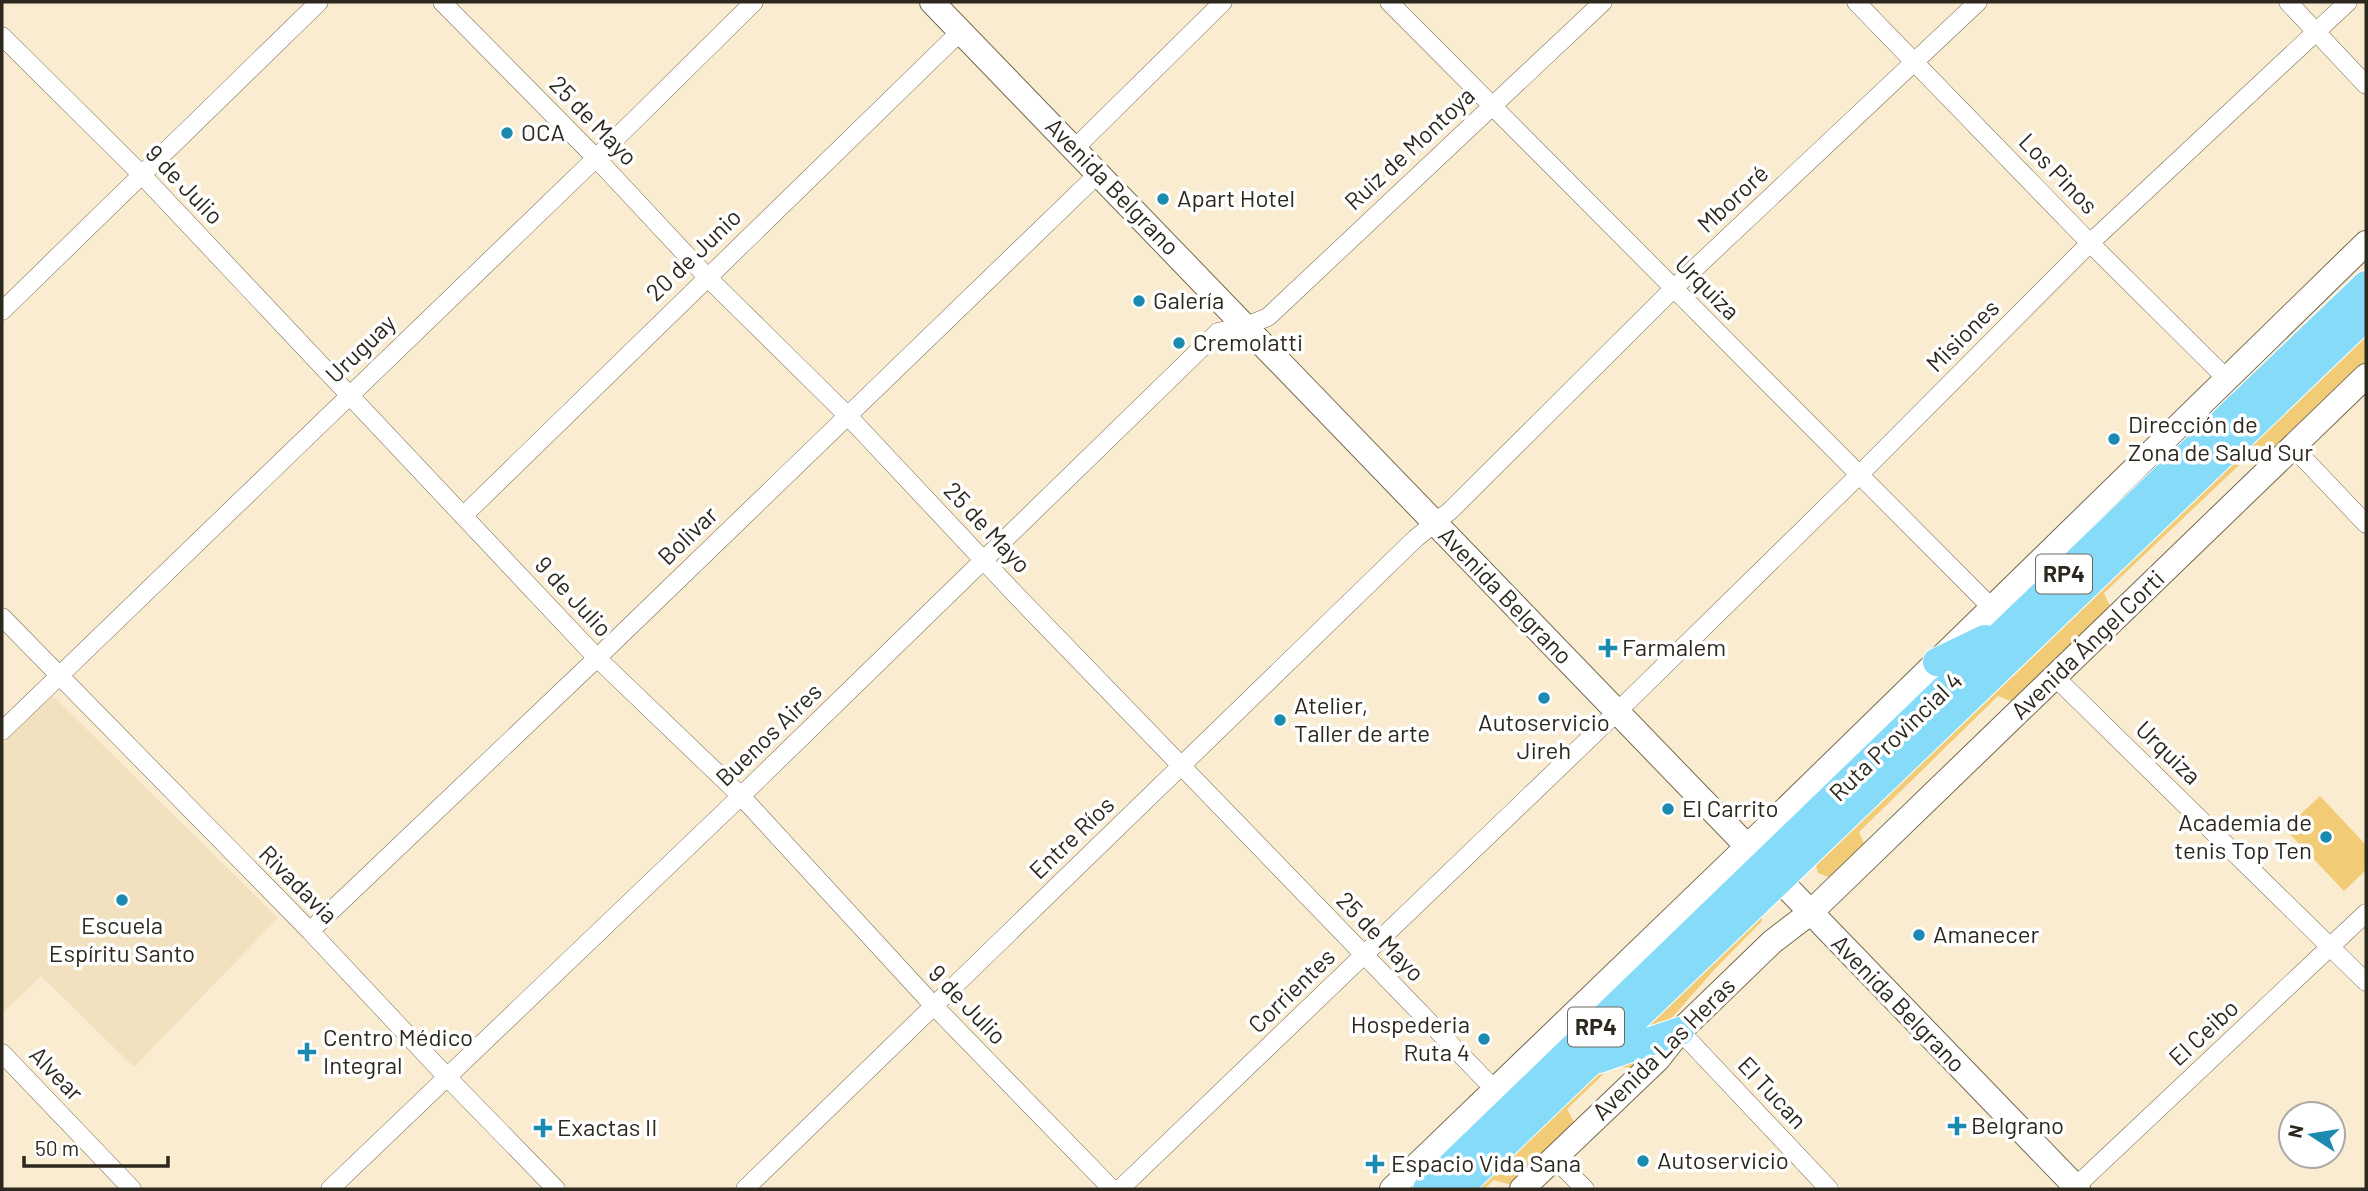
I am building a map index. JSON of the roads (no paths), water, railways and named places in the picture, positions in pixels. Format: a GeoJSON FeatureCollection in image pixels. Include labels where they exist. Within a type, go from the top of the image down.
{"type":"FeatureCollection","features":[{"type":"Feature","properties":{"kind":"main road","name":"Avenida Belgrano"},"geometry":{"type":"LineString","coordinates":[[932,2],[2075,1188]]}},
{"type":"Feature","properties":{"kind":"main road"},"geometry":{"type":"LineString","coordinates":[[1392,1189],[1495,1090],[1763,864],[1937,662],[1999,619],[2227,379],[2366,243]]}},
{"type":"Feature","properties":{"kind":"main road","name":"Ruta Provincial 4"},"geometry":{"type":"LineString","coordinates":[[1458,1189],[1590,1063],[1763,864],[1999,619],[2366,285]]}},
{"type":"Feature","properties":{"kind":"main road","name":"Ruta Provincial 4"},"geometry":{"type":"LineString","coordinates":[[1427,1189],[1763,864],[2366,316]]}},
{"type":"Feature","properties":{"kind":"main road","name":"Avenida Ángel Corti"},"geometry":{"type":"LineString","coordinates":[[1810,913],[2366,376]]}},
{"type":"Feature","properties":{"kind":"main road","name":"Avenida Las Heras"},"geometry":{"type":"LineString","coordinates":[[1522,1189],[1658,1059],[1680,1031],[1778,936],[1810,913]]}},
{"type":"Feature","properties":{"kind":"main road"},"geometry":{"type":"LineString","coordinates":[[1590,1063],[1680,1031]]}},
{"type":"Feature","properties":{"kind":"street"},"geometry":{"type":"LineString","coordinates":[[2,311],[319,2]]}},
{"type":"Feature","properties":{"kind":"street","name":"25 de Mayo"},"geometry":{"type":"LineString","coordinates":[[442,2],[596,158],[707,277],[848,416],[1495,1090]]}},
{"type":"Feature","properties":{"kind":"street","name":"Uruguay"},"geometry":{"type":"LineString","coordinates":[[2,731],[754,2]]}},
{"type":"Feature","properties":{"kind":"street"},"geometry":{"type":"LineString","coordinates":[[1074,149],[1223,2]]}},
{"type":"Feature","properties":{"kind":"street","name":"Urquiza"},"geometry":{"type":"LineString","coordinates":[[1389,2],[1860,474],[1999,619]]}},
{"type":"Feature","properties":{"kind":"street","name":"Ruiz de Montoya"},"geometry":{"type":"LineString","coordinates":[[1246,326],[1268,317],[1603,2]]}},
{"type":"Feature","properties":{"kind":"street","name":"Los Pinos"},"geometry":{"type":"LineString","coordinates":[[1856,2],[2090,243],[2227,379]]}},
{"type":"Feature","properties":{"kind":"street","name":"Mbororé"},"geometry":{"type":"LineString","coordinates":[[1435,524],[1673,289],[1978,2]]}},
{"type":"Feature","properties":{"kind":"street"},"geometry":{"type":"LineString","coordinates":[[2288,2],[2366,85]]}},
{"type":"Feature","properties":{"kind":"street","name":"Misiones"},"geometry":{"type":"LineString","coordinates":[[1617,712],[2090,243],[2348,2]]}},
{"type":"Feature","properties":{"kind":"street","name":"20 de Junio"},"geometry":{"type":"LineString","coordinates":[[463,516],[961,31]]}},
{"type":"Feature","properties":{"kind":"street","name":"9 de Julio"},"geometry":{"type":"LineString","coordinates":[[2,36],[142,175],[597,658],[741,796],[934,1006],[1112,1189]]}},
{"type":"Feature","properties":{"kind":"street","name":"Bolivar"},"geometry":{"type":"LineString","coordinates":[[310,932],[1098,174]]}},
{"type":"Feature","properties":{"kind":"street","name":"Buenos Aires"},"geometry":{"type":"LineString","coordinates":[[330,1189],[741,796],[1218,332],[1246,326]]}},
{"type":"Feature","properties":{"kind":"street"},"geometry":{"type":"LineString","coordinates":[[2293,447],[2366,524]]}},
{"type":"Feature","properties":{"kind":"street","name":"Entre Ríos"},"geometry":{"type":"LineString","coordinates":[[745,1189],[1416,538],[1435,524]]}},
{"type":"Feature","properties":{"kind":"street","name":"Rivadavia"},"geometry":{"type":"LineString","coordinates":[[2,617],[556,1189]]}},
{"type":"Feature","properties":{"kind":"street","name":"Urquiza"},"geometry":{"type":"LineString","coordinates":[[2055,677],[2366,982]]}},
{"type":"Feature","properties":{"kind":"street","name":"Corrientes"},"geometry":{"type":"LineString","coordinates":[[1120,1189],[1617,712]]}},
{"type":"Feature","properties":{"kind":"street","name":"El Ceibo"},"geometry":{"type":"LineString","coordinates":[[2075,1188],[2366,913]]}},
{"type":"Feature","properties":{"kind":"street","name":"El Tucan"},"geometry":{"type":"LineString","coordinates":[[1680,1031],[1829,1189]]}},
{"type":"Feature","properties":{"kind":"street","name":"Alvear"},"geometry":{"type":"LineString","coordinates":[[5,1064],[132,1189]]}},
{"type":"Feature","properties":{"kind":"street"},"geometry":{"type":"LineString","coordinates":[[1554,1158],[1585,1189]]}},
{"type":"Feature","properties":{"kind":"place","name":"OCA"},"geometry":{"type":"Point","coordinates":[507,133]}},
{"type":"Feature","properties":{"kind":"place","name":"Apart Hotel"},"geometry":{"type":"Point","coordinates":[1163,199]}},
{"type":"Feature","properties":{"kind":"place","name":"Galería"},"geometry":{"type":"Point","coordinates":[1139,301]}},
{"type":"Feature","properties":{"kind":"place","name":"Cremolatti"},"geometry":{"type":"Point","coordinates":[1179,343]}},
{"type":"Feature","properties":{"kind":"place","name":"Dirección de Zona de Salud Sur"},"geometry":{"type":"Point","coordinates":[2114,439]}},
{"type":"Feature","properties":{"kind":"place","name":"Farmalem"},"geometry":{"type":"Point","coordinates":[1608,648]}},
{"type":"Feature","properties":{"kind":"place","name":"Autoservicio Jireh"},"geometry":{"type":"Point","coordinates":[1544,698]}},
{"type":"Feature","properties":{"kind":"place","name":"Atelier, Taller de arte"},"geometry":{"type":"Point","coordinates":[1280,720]}},
{"type":"Feature","properties":{"kind":"place","name":"El Carrito"},"geometry":{"type":"Point","coordinates":[1668,809]}},
{"type":"Feature","properties":{"kind":"place","name":"Academia de tenis Top Ten"},"geometry":{"type":"Point","coordinates":[2326,837]}},
{"type":"Feature","properties":{"kind":"place","name":"Escuela Espíritu Santo"},"geometry":{"type":"Point","coordinates":[122,900]}},
{"type":"Feature","properties":{"kind":"place","name":"Amanecer"},"geometry":{"type":"Point","coordinates":[1919,935]}},
{"type":"Feature","properties":{"kind":"place","name":"Hospederia Ruta 4"},"geometry":{"type":"Point","coordinates":[1484,1039]}},
{"type":"Feature","properties":{"kind":"place","name":"Centro Médico Integral"},"geometry":{"type":"Point","coordinates":[307,1052]}},
{"type":"Feature","properties":{"kind":"place","name":"Belgrano"},"geometry":{"type":"Point","coordinates":[1957,1126]}},
{"type":"Feature","properties":{"kind":"place","name":"Exactas II"},"geometry":{"type":"Point","coordinates":[543,1128]}},
{"type":"Feature","properties":{"kind":"place","name":"Autoservicio"},"geometry":{"type":"Point","coordinates":[1643,1161]}},
{"type":"Feature","properties":{"kind":"place","name":"Espacio Vida Sana"},"geometry":{"type":"Point","coordinates":[1375,1164]}}]}
